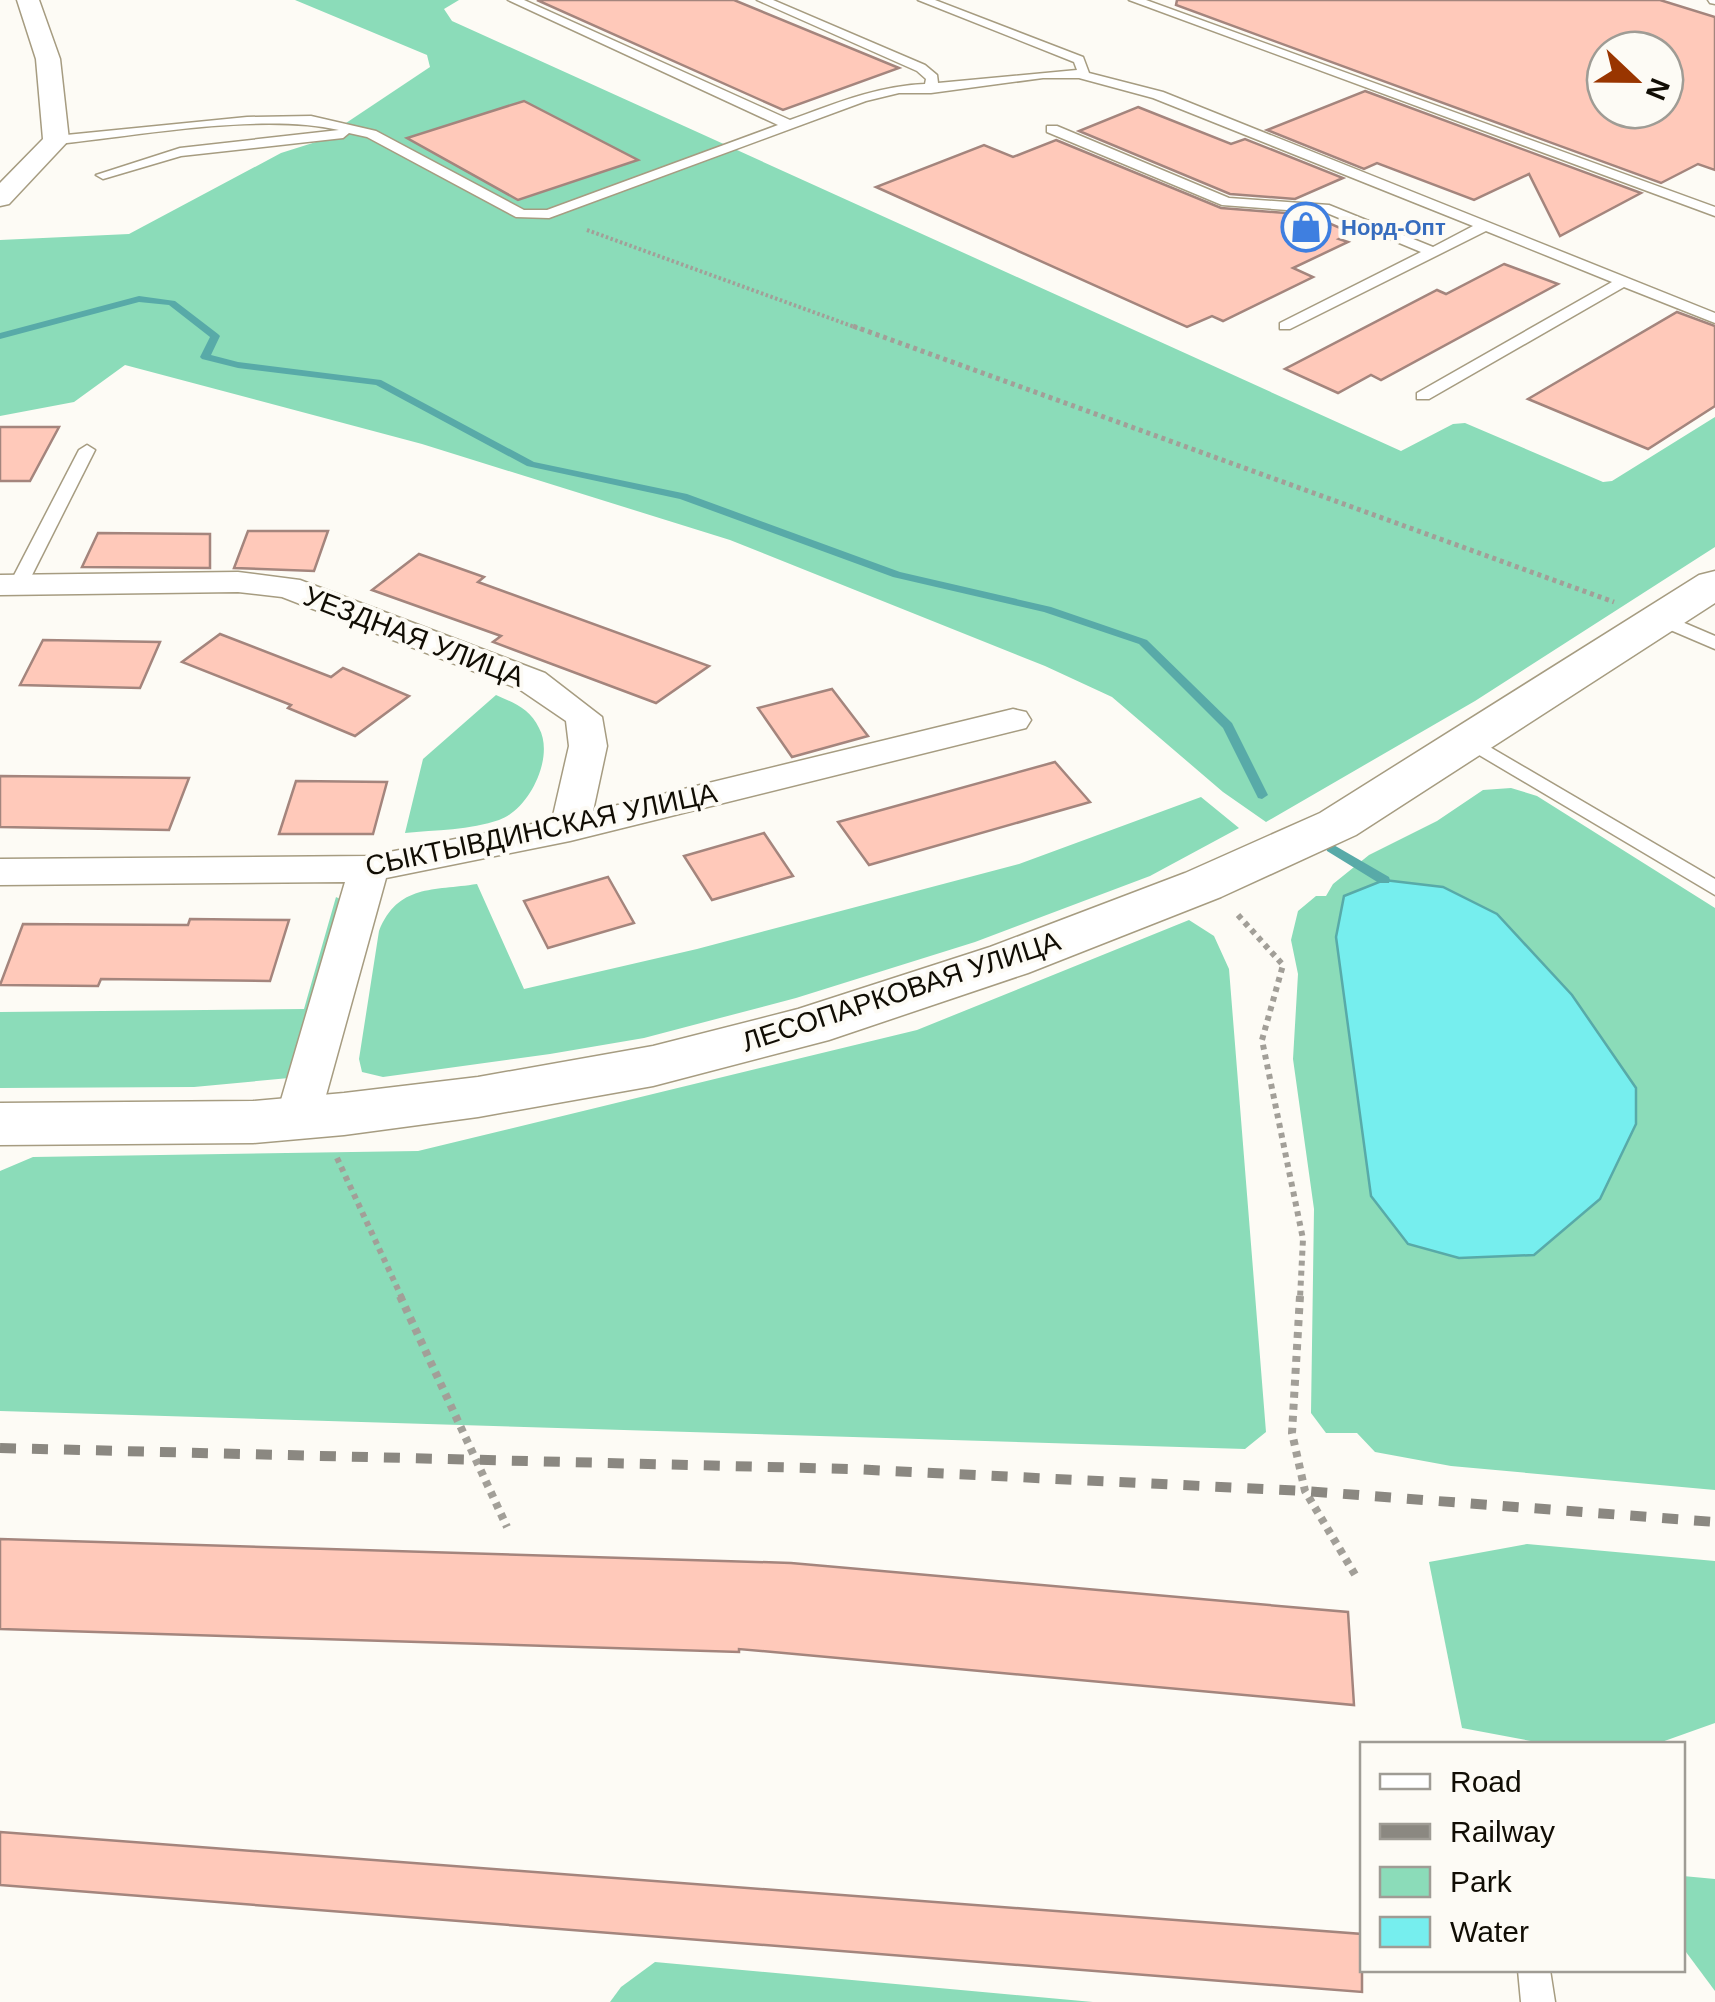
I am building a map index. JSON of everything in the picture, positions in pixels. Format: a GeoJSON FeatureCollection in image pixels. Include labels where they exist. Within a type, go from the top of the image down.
{"type":"FeatureCollection","features":[{"type":"Feature","properties":{"kind":"street"},"geometry":{"type":"LineString","coordinates":[[0,198],[56,140],[48,60],[28,0]]}},
{"type":"Feature","properties":{"kind":"street","name":"УЕЗДНАЯ УЛИЦА"},"geometry":{"type":"LineString","coordinates":[[9,585],[238,582],[288,587],[532,681],[584,717],[588,746],[570,829]]}},
{"type":"Feature","properties":{"kind":"street","name":"ЛЕСОПАРКОВАЯ УЛИЦА"},"geometry":{"type":"LineString","coordinates":[[0,1124],[253,1122],[316,1135],[498,1094],[652,1066],[792,1031],[1010,960],[1203,886],[1338,824],[1715,584]]}},
{"type":"Feature","properties":{"kind":"street","name":"СЫКТЫВДИНСКАЯ УЛИЦА"},"geometry":{"type":"LineString","coordinates":[[0,872],[369,868],[570,829],[1013,720]]}},
{"type":"Feature","properties":{"kind":"street"},"geometry":{"type":"LineString","coordinates":[[316,1135],[369,868]]}},
{"type":"Feature","properties":{"kind":"lane"},"geometry":{"type":"LineString","coordinates":[[514,0],[789,125]]}},
{"type":"Feature","properties":{"kind":"lane"},"geometry":{"type":"LineString","coordinates":[[763,0],[922,68],[932,78],[931,89]]}},
{"type":"Feature","properties":{"kind":"lane"},"geometry":{"type":"LineString","coordinates":[[924,0],[1078,60],[1084,70],[1079,74]]}},
{"type":"Feature","properties":{"kind":"lane"},"geometry":{"type":"LineString","coordinates":[[1135,0],[1715,212]]}},
{"type":"Feature","properties":{"kind":"lane"},"geometry":{"type":"LineString","coordinates":[[56,140],[247,121],[311,120],[372,134],[520,214],[549,214],[862,98],[899,90],[1043,74],[1079,74],[1158,95],[1715,318]]}},
{"type":"Feature","properties":{"kind":"lane"},"geometry":{"type":"LineString","coordinates":[[1052,129],[1227,202],[1329,210],[1433,252]]}},
{"type":"Feature","properties":{"kind":"lane"},"geometry":{"type":"LineString","coordinates":[[103,175],[180,152],[372,134]]}},
{"type":"Feature","properties":{"kind":"lane"},"geometry":{"type":"LineString","coordinates":[[1285,326],[1486,226]]}},
{"type":"Feature","properties":{"kind":"lane"},"geometry":{"type":"LineString","coordinates":[[1423,396],[1624,281]]}},
{"type":"Feature","properties":{"kind":"lane"},"geometry":{"type":"LineString","coordinates":[[9,585],[87,450]]}},
{"type":"Feature","properties":{"kind":"lane"},"geometry":{"type":"LineString","coordinates":[[1661,619],[1715,643]]}},
{"type":"Feature","properties":{"kind":"lane"},"geometry":{"type":"LineString","coordinates":[[1471,742],[1715,888]]}},
{"type":"Feature","properties":{"kind":"lane"},"geometry":{"type":"LineString","coordinates":[[1534,1972],[1538,2002]]}},
{"type":"Feature","properties":{"kind":"path"},"geometry":{"type":"LineString","coordinates":[[549,214],[1661,619]]}},
{"type":"Feature","properties":{"kind":"path"},"geometry":{"type":"LineString","coordinates":[[1203,886],[1251,926],[1283,965],[1262,1040],[1302,1239],[1292,1433],[1305,1491],[1357,1578]]}},
{"type":"Feature","properties":{"kind":"path"},"geometry":{"type":"LineString","coordinates":[[316,1135],[508,1527]]}},
{"type":"Feature","properties":{"kind":"green space"},"geometry":{"type":"Polygon","coordinates":[[[295,0],[459,0],[444,9],[452,21],[1401,451],[1453,424],[1465,423],[1603,482],[1612,481],[1715,417],[1715,547],[1475,701],[1266,822],[1223,792],[1112,697],[1045,666],[730,540],[422,444],[125,365],[74,402],[0,416],[0,240],[129,234],[281,153],[319,141],[430,67],[427,55],[295,0]]]}},
{"type":"Feature","properties":{"kind":"green space"},"geometry":{"type":"Polygon","coordinates":[[[496,695],[526,711],[543,740],[541,767],[529,794],[499,820],[465,828],[405,833],[423,759],[496,695]]]}},
{"type":"Feature","properties":{"kind":"green space"},"geometry":{"type":"Polygon","coordinates":[[[1511,788],[1537,796],[1715,908],[1715,1490],[1451,1466],[1375,1452],[1357,1433],[1326,1433],[1311,1413],[1314,1209],[1293,1059],[1298,974],[1291,940],[1298,911],[1316,896],[1326,896],[1333,884],[1369,855],[1437,821],[1483,790],[1511,788]]]}},
{"type":"Feature","properties":{"kind":"green space"},"geometry":{"type":"Polygon","coordinates":[[[1201,797],[1239,828],[1150,876],[975,942],[796,998],[644,1038],[383,1077],[362,1072],[359,1059],[379,931],[396,905],[419,892],[477,884],[524,989],[697,949],[1019,864],[1201,797]]]}},
{"type":"Feature","properties":{"kind":"green space"},"geometry":{"type":"Polygon","coordinates":[[[336,897],[344,901],[289,1078],[194,1087],[0,1088],[0,1012],[304,1009],[336,897]]]}},
{"type":"Feature","properties":{"kind":"green space"},"geometry":{"type":"Polygon","coordinates":[[[1189,920],[1214,936],[1229,969],[1266,1432],[1245,1449],[0,1411],[0,1171],[33,1157],[418,1151],[917,1030],[1189,920]]]}},
{"type":"Feature","properties":{"kind":"green space"},"geometry":{"type":"Polygon","coordinates":[[[1527,1544],[1715,1561],[1715,1723],[1662,1742],[1536,1742],[1462,1728],[1429,1562],[1527,1544]]]}},
{"type":"Feature","properties":{"kind":"green space"},"geometry":{"type":"Polygon","coordinates":[[[1685,1876],[1715,1879],[1715,1991],[1685,1951],[1685,1876]]]}},
{"type":"Feature","properties":{"kind":"green space"},"geometry":{"type":"Polygon","coordinates":[[[655,1962],[1093,2002],[610,2002],[621,1987],[655,1962]]]}},
{"type":"Feature","properties":{"kind":"water"},"geometry":{"type":"Polygon","coordinates":[[[1384,880],[1443,887],[1497,914],[1572,995],[1636,1088],[1636,1124],[1600,1199],[1534,1255],[1459,1258],[1408,1244],[1371,1196],[1336,937],[1344,896],[1384,880]]]}},
{"type":"Feature","properties":{"kind":"building"},"geometry":{"type":"Polygon","coordinates":[[[537,0],[734,0],[899,68],[783,110],[537,0]]]}},
{"type":"Feature","properties":{"kind":"building"},"geometry":{"type":"Polygon","coordinates":[[[1177,0],[1660,0],[1715,17],[1715,170],[1698,164],[1661,183],[1176,5],[1177,0]]]}},
{"type":"Feature","properties":{"kind":"building"},"geometry":{"type":"Polygon","coordinates":[[[1365,91],[1641,193],[1560,236],[1529,174],[1474,200],[1377,163],[1364,169],[1267,130],[1365,91]]]}},
{"type":"Feature","properties":{"kind":"building"},"geometry":{"type":"Polygon","coordinates":[[[524,101],[638,160],[518,200],[407,138],[524,101]]]}},
{"type":"Feature","properties":{"kind":"building"},"geometry":{"type":"Polygon","coordinates":[[[1138,107],[1231,144],[1245,139],[1343,178],[1295,199],[1230,194],[1079,131],[1138,107]]]}},
{"type":"Feature","properties":{"kind":"building"},"geometry":{"type":"Polygon","coordinates":[[[1056,140],[1221,208],[1310,215],[1352,233],[1339,239],[1348,242],[1293,268],[1313,277],[1223,321],[1212,316],[1187,327],[876,187],[984,145],[1013,157],[1056,140]]]}},
{"type":"Feature","properties":{"kind":"building"},"geometry":{"type":"Polygon","coordinates":[[[1504,264],[1558,284],[1381,380],[1371,375],[1338,393],[1285,369],[1437,290],[1446,294],[1504,264]]]}},
{"type":"Feature","properties":{"kind":"building"},"geometry":{"type":"Polygon","coordinates":[[[1677,312],[1715,326],[1715,406],[1648,449],[1528,399],[1677,312]]]}},
{"type":"Feature","properties":{"kind":"building"},"geometry":{"type":"Polygon","coordinates":[[[0,427],[59,427],[30,481],[0,481],[0,427]]]}},
{"type":"Feature","properties":{"kind":"building"},"geometry":{"type":"Polygon","coordinates":[[[248,531],[328,531],[314,571],[234,568],[248,531]]]}},
{"type":"Feature","properties":{"kind":"building"},"geometry":{"type":"Polygon","coordinates":[[[98,533],[210,534],[210,568],[82,567],[98,533]]]}},
{"type":"Feature","properties":{"kind":"building"},"geometry":{"type":"Polygon","coordinates":[[[419,554],[484,577],[478,582],[709,666],[656,703],[493,642],[501,636],[372,590],[419,554]]]}},
{"type":"Feature","properties":{"kind":"building"},"geometry":{"type":"Polygon","coordinates":[[[220,634],[331,677],[343,668],[409,696],[355,736],[288,708],[291,705],[182,662],[220,634]]]}},
{"type":"Feature","properties":{"kind":"building"},"geometry":{"type":"Polygon","coordinates":[[[43,640],[160,642],[140,688],[20,685],[43,640]]]}},
{"type":"Feature","properties":{"kind":"building"},"geometry":{"type":"Polygon","coordinates":[[[832,689],[868,736],[792,757],[758,708],[832,689]]]}},
{"type":"Feature","properties":{"kind":"building"},"geometry":{"type":"Polygon","coordinates":[[[1055,762],[1090,802],[869,865],[838,822],[1055,762]]]}},
{"type":"Feature","properties":{"kind":"building"},"geometry":{"type":"Polygon","coordinates":[[[0,776],[189,778],[169,830],[0,827],[0,776]]]}},
{"type":"Feature","properties":{"kind":"building"},"geometry":{"type":"Polygon","coordinates":[[[296,781],[387,782],[373,834],[279,834],[296,781]]]}},
{"type":"Feature","properties":{"kind":"building"},"geometry":{"type":"Polygon","coordinates":[[[764,833],[793,876],[712,900],[684,856],[764,833]]]}},
{"type":"Feature","properties":{"kind":"building"},"geometry":{"type":"Polygon","coordinates":[[[608,877],[634,923],[548,948],[524,901],[608,877]]]}},
{"type":"Feature","properties":{"kind":"building"},"geometry":{"type":"Polygon","coordinates":[[[190,919],[289,920],[270,981],[101,979],[98,986],[0,985],[23,924],[188,925],[190,919]]]}},
{"type":"Feature","properties":{"kind":"building"},"geometry":{"type":"Polygon","coordinates":[[[0,1539],[791,1563],[1348,1612],[1354,1705],[739,1649],[0,1629],[0,1539]]]}},
{"type":"Feature","properties":{"kind":"building"},"geometry":{"type":"Polygon","coordinates":[[[0,1832],[1360,1934],[1362,1992],[0,1885],[0,1832]]]}},
{"type":"Feature","properties":{"kind":"waterway"},"geometry":{"type":"LineString","coordinates":[[0,336],[139,299],[172,303],[215,336],[205,357],[238,365],[378,382],[531,464],[683,496],[897,575],[1047,609],[1143,642],[1228,726],[1262,795]]}},
{"type":"Feature","properties":{"kind":"waterway"},"geometry":{"type":"LineString","coordinates":[[1332,848],[1384,880]]}},
{"type":"Feature","properties":{"kind":"railway"},"geometry":{"type":"LineString","coordinates":[[0,1448],[851,1469],[1305,1491],[1715,1522]]}},
{"type":"Feature","properties":{"kind":"place","name":"Норд-Опт"},"geometry":{"type":"Point","coordinates":[1306,227]}}]}
